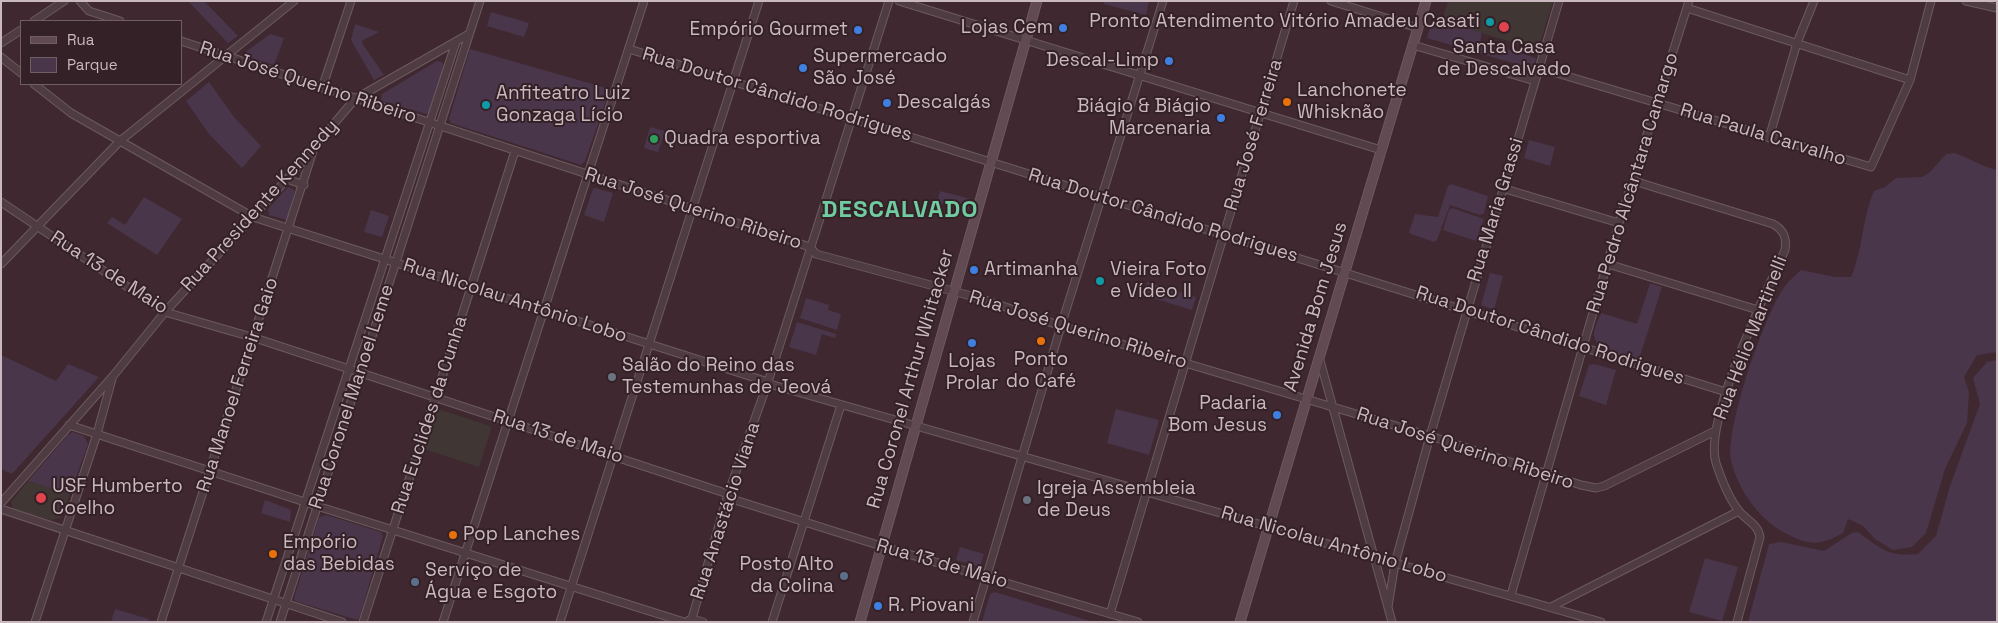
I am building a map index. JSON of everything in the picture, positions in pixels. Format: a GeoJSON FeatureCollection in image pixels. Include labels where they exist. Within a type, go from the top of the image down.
{"type":"FeatureCollection","features":[{"type":"Feature","properties":{"kind":"street"},"geometry":{"type":"LineString","coordinates":[[36,20],[64,1]]}},
{"type":"Feature","properties":{"kind":"street"},"geometry":{"type":"LineString","coordinates":[[80,1],[89,11],[117,20]]}},
{"type":"Feature","properties":{"kind":"street"},"geometry":{"type":"LineString","coordinates":[[1,264],[120,141],[294,1]]}},
{"type":"Feature","properties":{"kind":"street"},"geometry":{"type":"LineString","coordinates":[[322,88],[351,1]]}},
{"type":"Feature","properties":{"kind":"street","name":"Rua Coronel Manoel Leme"},"geometry":{"type":"LineString","coordinates":[[280,622],[480,1]]}},
{"type":"Feature","properties":{"kind":"street"},"geometry":{"type":"LineString","coordinates":[[443,622],[644,1]]}},
{"type":"Feature","properties":{"kind":"street"},"geometry":{"type":"LineString","coordinates":[[560,622],[760,1]]}},
{"type":"Feature","properties":{"kind":"street","name":"Rua Anastácio Viana"},"geometry":{"type":"LineString","coordinates":[[688,621],[728,494],[768,382],[889,1]]}},
{"type":"Feature","properties":{"kind":"street"},"geometry":{"type":"LineString","coordinates":[[899,1],[1381,150]]}},
{"type":"Feature","properties":{"kind":"street","name":"Rua Coronel Arthur Whitacker"},"geometry":{"type":"LineString","coordinates":[[860,622],[1037,1]]}},
{"type":"Feature","properties":{"kind":"street"},"geometry":{"type":"LineString","coordinates":[[973,622],[1024,457],[1061,326],[1163,1]]}},
{"type":"Feature","properties":{"kind":"street","name":"Rua José Ferreira"},"geometry":{"type":"LineString","coordinates":[[1110,614],[1294,1]]}},
{"type":"Feature","properties":{"kind":"street"},"geometry":{"type":"LineString","coordinates":[[1331,1],[1418,28]]}},
{"type":"Feature","properties":{"kind":"street","name":"Avenida Bom Jesus"},"geometry":{"type":"LineString","coordinates":[[1240,622],[1305,399],[1426,1]]}},
{"type":"Feature","properties":{"kind":"street","name":"Rua Maria Grassi"},"geometry":{"type":"LineString","coordinates":[[1388,607],[1395,563],[1430,436],[1466,309],[1559,1]]}},
{"type":"Feature","properties":{"kind":"street"},"geometry":{"type":"LineString","coordinates":[[1769,138],[1797,43],[1814,1]]}},
{"type":"Feature","properties":{"kind":"street"},"geometry":{"type":"LineString","coordinates":[[1688,5],[1910,80],[1931,1]]}},
{"type":"Feature","properties":{"kind":"street"},"geometry":{"type":"LineString","coordinates":[[1966,1],[1997,8]]}},
{"type":"Feature","properties":{"kind":"street","name":"Rua Pedro Alcântara Camargo"},"geometry":{"type":"LineString","coordinates":[[1511,595],[1582,348],[1688,5]]}},
{"type":"Feature","properties":{"kind":"street"},"geometry":{"type":"LineString","coordinates":[[1,43],[20,31]]}},
{"type":"Feature","properties":{"kind":"street","name":"Rua Presidente Kennedy"},"geometry":{"type":"LineString","coordinates":[[1,503],[113,376],[165,312],[287,179],[355,99],[469,34]]}},
{"type":"Feature","properties":{"kind":"street","name":"Rua José Querino Ribeiro"},"geometry":{"type":"LineString","coordinates":[[182,41],[810,247],[816,254],[953,291],[1061,326],[1430,436],[1589,487],[1604,486],[1715,431]]}},
{"type":"Feature","properties":{"kind":"street","name":"Rua Coronel Manoel Leme"},"geometry":{"type":"LineString","coordinates":[[266,622],[456,42]]}},
{"type":"Feature","properties":{"kind":"street"},"geometry":{"type":"LineString","coordinates":[[1413,46],[1536,81]]}},
{"type":"Feature","properties":{"kind":"street","name":"Rua Doutor Cândido Rodrigues"},"geometry":{"type":"LineString","coordinates":[[629,49],[1466,309],[1582,348],[1726,392]]}},
{"type":"Feature","properties":{"kind":"street"},"geometry":{"type":"LineString","coordinates":[[1,58],[20,72]]}},
{"type":"Feature","properties":{"kind":"street"},"geometry":{"type":"LineString","coordinates":[[449,64],[458,67]]}},
{"type":"Feature","properties":{"kind":"street","name":"Rua Paula Carvalho"},"geometry":{"type":"LineString","coordinates":[[1540,68],[1871,167],[1910,80]]}},
{"type":"Feature","properties":{"kind":"street","name":"Rua Nicolau Antônio Lobo"},"geometry":{"type":"LineString","coordinates":[[35,85],[71,113],[253,217],[472,286],[773,385],[1601,622]]}},
{"type":"Feature","properties":{"kind":"street","name":"Rua Manoel Ferreira Gaio"},"geometry":{"type":"LineString","coordinates":[[161,622],[255,338],[314,148]]}},
{"type":"Feature","properties":{"kind":"street","name":"Rua Euclides da Cunha"},"geometry":{"type":"LineString","coordinates":[[363,622],[515,151]]}},
{"type":"Feature","properties":{"kind":"street"},"geometry":{"type":"LineString","coordinates":[[287,179],[304,185]]}},
{"type":"Feature","properties":{"kind":"street","name":"Rua Hélio Martinelli"},"geometry":{"type":"LineString","coordinates":[[1634,181],[1772,224],[1784,233],[1785,250],[1758,310],[1726,392],[1713,445],[1715,460],[1722,480],[1739,511],[1759,530],[1760,537],[1737,622]]}},
{"type":"Feature","properties":{"kind":"street"},"geometry":{"type":"LineString","coordinates":[[1502,188],[1620,223]]}},
{"type":"Feature","properties":{"kind":"street","name":"Rua 13 de Maio"},"geometry":{"type":"LineString","coordinates":[[1,202],[165,312],[255,338],[614,455],[728,494],[735,500],[804,522],[1138,622]]}},
{"type":"Feature","properties":{"kind":"street"},"geometry":{"type":"LineString","coordinates":[[1608,264],[1758,310]]}},
{"type":"Feature","properties":{"kind":"street"},"geometry":{"type":"LineString","coordinates":[[1319,355],[1392,622]]}},
{"type":"Feature","properties":{"kind":"street"},"geometry":{"type":"LineString","coordinates":[[35,622],[97,434],[113,376]]}},
{"type":"Feature","properties":{"kind":"street"},"geometry":{"type":"LineString","coordinates":[[772,622],[841,405]]}},
{"type":"Feature","properties":{"kind":"street"},"geometry":{"type":"LineString","coordinates":[[69,424],[466,554],[688,621],[703,622]]}},
{"type":"Feature","properties":{"kind":"street"},"geometry":{"type":"LineString","coordinates":[[1,510],[342,622]]}},
{"type":"Feature","properties":{"kind":"street"},"geometry":{"type":"LineString","coordinates":[[1551,607],[1739,511]]}},
{"type":"Feature","properties":{"kind":"shaded area","name":"Santa Casa de Descalvado"},"geometry":{"type":"Polygon","coordinates":[[[1448,1],[1553,1],[1538,50],[1442,21],[1448,1]]]}},
{"type":"Feature","properties":{"kind":"shaded area"},"geometry":{"type":"Polygon","coordinates":[[[435,408],[490,426],[491,430],[479,467],[421,448],[435,408]]]}},
{"type":"Feature","properties":{"kind":"shaded area","name":"USF Humberto Coelho"},"geometry":{"type":"Polygon","coordinates":[[[28,481],[70,494],[60,518],[51,520],[14,510],[11,502],[28,481]]]}},
{"type":"Feature","properties":{"kind":"green space"},"geometry":{"type":"Polygon","coordinates":[[[188,1],[204,1],[238,36],[228,43],[188,1]]]}},
{"type":"Feature","properties":{"kind":"green space"},"geometry":{"type":"Polygon","coordinates":[[[1104,1],[1149,1],[1146,15],[1104,4],[1104,1]]]}},
{"type":"Feature","properties":{"kind":"green space"},"geometry":{"type":"Polygon","coordinates":[[[491,12],[529,23],[524,37],[487,26],[491,12]]]}},
{"type":"Feature","properties":{"kind":"green space"},"geometry":{"type":"Polygon","coordinates":[[[1433,18],[1482,33],[1480,41],[1536,58],[1533,69],[1427,38],[1433,18]]]}},
{"type":"Feature","properties":{"kind":"green space"},"geometry":{"type":"Polygon","coordinates":[[[355,24],[379,32],[363,40],[362,43],[384,75],[374,80],[351,40],[355,24]]]}},
{"type":"Feature","properties":{"kind":"green space"},"geometry":{"type":"Polygon","coordinates":[[[270,34],[284,38],[274,65],[245,56],[244,53],[270,34]]]}},
{"type":"Feature","properties":{"kind":"green space"},"geometry":{"type":"Polygon","coordinates":[[[470,49],[610,89],[585,161],[581,165],[451,123],[449,119],[470,49]]]}},
{"type":"Feature","properties":{"kind":"green space"},"geometry":{"type":"Polygon","coordinates":[[[437,61],[442,62],[444,67],[429,113],[426,114],[381,101],[382,94],[437,61]]]}},
{"type":"Feature","properties":{"kind":"green space"},"geometry":{"type":"Polygon","coordinates":[[[209,82],[234,117],[261,146],[242,168],[209,134],[186,101],[209,82]]]}},
{"type":"Feature","properties":{"kind":"green space","name":"Quadra esportiva"},"geometry":{"type":"Polygon","coordinates":[[[650,127],[665,131],[658,152],[644,148],[650,127]]]}},
{"type":"Feature","properties":{"kind":"green space"},"geometry":{"type":"Polygon","coordinates":[[[1529,140],[1555,147],[1550,166],[1524,158],[1529,140]]]}},
{"type":"Feature","properties":{"kind":"green space"},"geometry":{"type":"Polygon","coordinates":[[[1955,153],[1997,170],[1997,352],[1977,355],[1964,377],[1969,392],[1967,423],[1945,469],[1926,533],[1912,547],[1893,550],[1875,539],[1863,526],[1848,519],[1843,533],[1827,541],[1813,543],[1799,540],[1774,526],[1757,510],[1743,491],[1731,460],[1734,424],[1740,399],[1766,323],[1785,286],[1801,270],[1835,277],[1851,277],[1874,191],[1885,187],[1896,178],[1922,177],[1929,173],[1946,154],[1955,153]]]}},
{"type":"Feature","properties":{"kind":"green space"},"geometry":{"type":"Polygon","coordinates":[[[1451,184],[1488,196],[1484,213],[1480,215],[1450,205],[1437,240],[1434,242],[1411,234],[1409,232],[1415,214],[1438,217],[1448,186],[1451,184]]]}},
{"type":"Feature","properties":{"kind":"green space"},"geometry":{"type":"Polygon","coordinates":[[[288,187],[294,190],[294,193],[287,220],[269,215],[268,209],[288,187]]]}},
{"type":"Feature","properties":{"kind":"green space"},"geometry":{"type":"Polygon","coordinates":[[[595,188],[613,193],[604,222],[584,215],[595,188]]]}},
{"type":"Feature","properties":{"kind":"green space"},"geometry":{"type":"Polygon","coordinates":[[[940,191],[971,199],[968,211],[937,202],[940,191]]]}},
{"type":"Feature","properties":{"kind":"green space"},"geometry":{"type":"Polygon","coordinates":[[[144,197],[182,219],[157,255],[107,223],[112,217],[125,225],[144,197]]]}},
{"type":"Feature","properties":{"kind":"green space"},"geometry":{"type":"Polygon","coordinates":[[[1452,208],[1484,219],[1476,241],[1443,230],[1449,210],[1452,208]]]}},
{"type":"Feature","properties":{"kind":"green space"},"geometry":{"type":"Polygon","coordinates":[[[371,210],[389,216],[382,237],[364,232],[371,210]]]}},
{"type":"Feature","properties":{"kind":"green space"},"geometry":{"type":"Polygon","coordinates":[[[1490,273],[1503,276],[1494,310],[1481,305],[1490,273]]]}},
{"type":"Feature","properties":{"kind":"green space"},"geometry":{"type":"Polygon","coordinates":[[[1147,282],[1196,297],[1192,310],[1143,295],[1147,282]]]}},
{"type":"Feature","properties":{"kind":"green space"},"geometry":{"type":"Polygon","coordinates":[[[1650,283],[1662,287],[1639,359],[1620,355],[1600,346],[1596,341],[1594,333],[1601,313],[1637,324],[1650,283]]]}},
{"type":"Feature","properties":{"kind":"green space"},"geometry":{"type":"Polygon","coordinates":[[[806,298],[829,305],[828,310],[841,314],[837,330],[800,318],[806,298]]]}},
{"type":"Feature","properties":{"kind":"green space"},"geometry":{"type":"Polygon","coordinates":[[[797,322],[836,334],[835,338],[822,334],[816,355],[789,347],[797,322]]]}},
{"type":"Feature","properties":{"kind":"green space"},"geometry":{"type":"Polygon","coordinates":[[[1,355],[56,381],[68,364],[99,377],[12,474],[1,469],[1,355]]]}},
{"type":"Feature","properties":{"kind":"green space"},"geometry":{"type":"Polygon","coordinates":[[[1997,360],[1997,622],[1748,622],[1769,544],[1781,542],[1824,551],[1852,533],[1858,532],[1892,553],[1908,555],[1918,554],[1936,536],[1950,486],[1980,404],[1973,378],[1987,362],[1997,360]]]}},
{"type":"Feature","properties":{"kind":"green space"},"geometry":{"type":"Polygon","coordinates":[[[1594,364],[1616,370],[1606,405],[1579,396],[1589,365],[1594,364]]]}},
{"type":"Feature","properties":{"kind":"green space"},"geometry":{"type":"Polygon","coordinates":[[[1116,409],[1159,420],[1149,455],[1107,443],[1116,409]]]}},
{"type":"Feature","properties":{"kind":"green space"},"geometry":{"type":"Polygon","coordinates":[[[73,432],[84,436],[88,444],[70,494],[28,481],[68,435],[73,432]]]}},
{"type":"Feature","properties":{"kind":"green space"},"geometry":{"type":"Polygon","coordinates":[[[265,500],[291,510],[290,522],[261,513],[265,500]]]}},
{"type":"Feature","properties":{"kind":"green space"},"geometry":{"type":"Polygon","coordinates":[[[326,515],[381,532],[383,536],[360,616],[357,620],[295,601],[294,598],[319,517],[326,515]]]}},
{"type":"Feature","properties":{"kind":"green space"},"geometry":{"type":"Polygon","coordinates":[[[960,547],[984,554],[980,567],[956,560],[960,547]]]}},
{"type":"Feature","properties":{"kind":"green space"},"geometry":{"type":"Polygon","coordinates":[[[1705,558],[1738,567],[1722,621],[1689,612],[1705,558]]]}},
{"type":"Feature","properties":{"kind":"green space"},"geometry":{"type":"Polygon","coordinates":[[[995,592],[1093,622],[982,622],[990,594],[995,592]]]}},
{"type":"Feature","properties":{"kind":"green space"},"geometry":{"type":"Polygon","coordinates":[[[115,609],[149,619],[148,622],[111,622],[115,609]]]}},
{"type":"Feature","properties":{"kind":"place","name":"Pronto Atendimento Vitório Amadeu Casati"},"geometry":{"type":"Point","coordinates":[1490,22]}},
{"type":"Feature","properties":{"kind":"place","name":"Santa Casa de Descalvado"},"geometry":{"type":"Point","coordinates":[1504,27]}},
{"type":"Feature","properties":{"kind":"place","name":"Lojas Cem"},"geometry":{"type":"Point","coordinates":[1063,28]}},
{"type":"Feature","properties":{"kind":"place","name":"Empório Gourmet"},"geometry":{"type":"Point","coordinates":[858,30]}},
{"type":"Feature","properties":{"kind":"place","name":"Descal-Limp"},"geometry":{"type":"Point","coordinates":[1169,61]}},
{"type":"Feature","properties":{"kind":"place","name":"Supermercado São José"},"geometry":{"type":"Point","coordinates":[803,68]}},
{"type":"Feature","properties":{"kind":"place","name":"Lanchonete Whisknão"},"geometry":{"type":"Point","coordinates":[1287,102]}},
{"type":"Feature","properties":{"kind":"place","name":"Descalgás"},"geometry":{"type":"Point","coordinates":[887,103]}},
{"type":"Feature","properties":{"kind":"place","name":"Anfiteatro Luiz Gonzaga Lício"},"geometry":{"type":"Point","coordinates":[486,105]}},
{"type":"Feature","properties":{"kind":"place","name":"Biágio & Biágio Marcenaria"},"geometry":{"type":"Point","coordinates":[1221,118]}},
{"type":"Feature","properties":{"kind":"place","name":"Quadra esportiva"},"geometry":{"type":"Point","coordinates":[654,139]}},
{"type":"Feature","properties":{"kind":"place","name":"Artimanha"},"geometry":{"type":"Point","coordinates":[974,270]}},
{"type":"Feature","properties":{"kind":"place","name":"Vieira Foto e Vídeo II"},"geometry":{"type":"Point","coordinates":[1100,281]}},
{"type":"Feature","properties":{"kind":"place","name":"Ponto do Café"},"geometry":{"type":"Point","coordinates":[1041,341]}},
{"type":"Feature","properties":{"kind":"place","name":"Lojas Prolar"},"geometry":{"type":"Point","coordinates":[972,343]}},
{"type":"Feature","properties":{"kind":"place","name":"Salão do Reino das Testemunhas de Jeová"},"geometry":{"type":"Point","coordinates":[612,377]}},
{"type":"Feature","properties":{"kind":"place","name":"Padaria Bom Jesus"},"geometry":{"type":"Point","coordinates":[1277,415]}},
{"type":"Feature","properties":{"kind":"place","name":"USF Humberto Coelho"},"geometry":{"type":"Point","coordinates":[41,498]}},
{"type":"Feature","properties":{"kind":"place","name":"Igreja Assembleia de Deus"},"geometry":{"type":"Point","coordinates":[1027,500]}},
{"type":"Feature","properties":{"kind":"place","name":"Pop Lanches"},"geometry":{"type":"Point","coordinates":[453,535]}},
{"type":"Feature","properties":{"kind":"place","name":"Empório das Bebidas"},"geometry":{"type":"Point","coordinates":[273,554]}},
{"type":"Feature","properties":{"kind":"place","name":"Posto Alto da Colina"},"geometry":{"type":"Point","coordinates":[844,576]}},
{"type":"Feature","properties":{"kind":"place","name":"Serviço de Água e Esgoto"},"geometry":{"type":"Point","coordinates":[415,582]}},
{"type":"Feature","properties":{"kind":"place","name":"R. Piovani"},"geometry":{"type":"Point","coordinates":[878,606]}},
{"type":"Feature","properties":{"kind":"district","name":"DESCALVADO"},"geometry":{"type":"Point","coordinates":[900,210]}}]}
